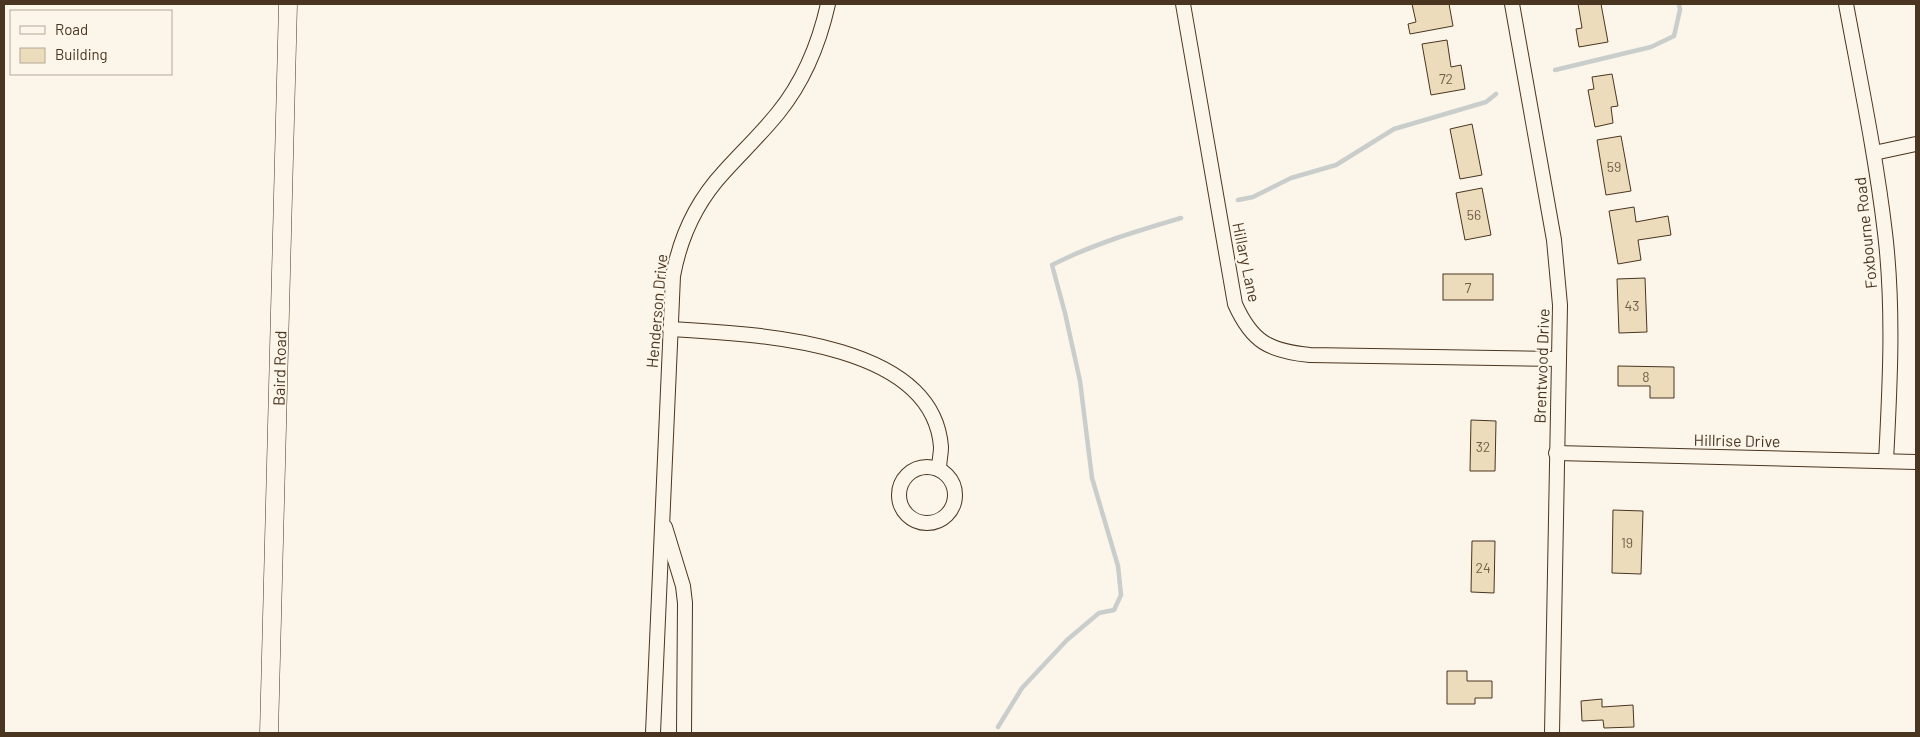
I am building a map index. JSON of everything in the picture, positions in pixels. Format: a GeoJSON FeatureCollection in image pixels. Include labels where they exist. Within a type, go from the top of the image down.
{"type":"FeatureCollection","features":[{"type":"Feature","properties":{"kind":"street","name":"Baird Road"},"geometry":{"type":"LineString","coordinates":[[269,733],[288,4]]}},
{"type":"Feature","properties":{"kind":"street","name":"Henderson Drive"},"geometry":{"type":"LineString","coordinates":[[653,733],[670,329],[673,276],[678,249],[688,224],[722,174],[779,113],[797,85],[812,57],[828,4]]}},
{"type":"Feature","properties":{"kind":"street","name":"Hillary Lane"},"geometry":{"type":"LineString","coordinates":[[1183,4],[1235,304],[1243,322],[1253,335],[1268,346],[1286,353],[1310,355],[1559,359]]}},
{"type":"Feature","properties":{"kind":"street","name":"Brentwood Drive"},"geometry":{"type":"LineString","coordinates":[[1512,4],[1559,271],[1552,733]]}},
{"type":"Feature","properties":{"kind":"street","name":"Foxbourne Road"},"geometry":{"type":"LineString","coordinates":[[1846,4],[1874,153],[1885,234],[1890,306],[1886,461]]}},
{"type":"Feature","properties":{"kind":"street"},"geometry":{"type":"LineString","coordinates":[[1874,153],[1916,144]]}},
{"type":"Feature","properties":{"kind":"street"},"geometry":{"type":"LineString","coordinates":[[670,329],[774,337],[848,354],[878,365],[908,384],[931,415],[941,446],[939,469],[952,482],[955,500],[952,509],[938,521],[920,522],[912,519],[900,504],[899,495],[905,478],[920,468],[939,469]]}},
{"type":"Feature","properties":{"kind":"street","name":"Hillrise Drive"},"geometry":{"type":"LineString","coordinates":[[1556,453],[1916,462]]}},
{"type":"Feature","properties":{"kind":"street","name":"Henderson Drive"},"geometry":{"type":"LineString","coordinates":[[662,517],[683,586],[685,603],[684,733]]}},
{"type":"Feature","properties":{"kind":"building"},"geometry":{"type":"Polygon","coordinates":[[[1412,4],[1449,4],[1453,26],[1410,34],[1408,24],[1416,22],[1412,4]]]}},
{"type":"Feature","properties":{"kind":"building"},"geometry":{"type":"Polygon","coordinates":[[[1578,4],[1601,4],[1608,42],[1579,47],[1576,29],[1582,28],[1578,4]]]}},
{"type":"Feature","properties":{"kind":"building"},"geometry":{"type":"Polygon","coordinates":[[[1447,40],[1451,67],[1461,65],[1465,89],[1431,95],[1422,44],[1447,40]]]}},
{"type":"Feature","properties":{"kind":"building"},"geometry":{"type":"Polygon","coordinates":[[[1612,74],[1618,106],[1611,107],[1613,123],[1595,127],[1588,90],[1594,89],[1592,77],[1612,74]]]}},
{"type":"Feature","properties":{"kind":"building"},"geometry":{"type":"Polygon","coordinates":[[[1472,124],[1482,175],[1460,179],[1450,129],[1472,124]]]}},
{"type":"Feature","properties":{"kind":"building"},"geometry":{"type":"Polygon","coordinates":[[[1621,136],[1631,191],[1606,195],[1597,140],[1621,136]]]}},
{"type":"Feature","properties":{"kind":"building"},"geometry":{"type":"Polygon","coordinates":[[[1482,188],[1491,235],[1465,240],[1456,193],[1482,188]]]}},
{"type":"Feature","properties":{"kind":"building"},"geometry":{"type":"Polygon","coordinates":[[[1634,207],[1636,222],[1668,216],[1671,235],[1638,240],[1641,260],[1618,264],[1609,211],[1634,207]]]}},
{"type":"Feature","properties":{"kind":"building"},"geometry":{"type":"Polygon","coordinates":[[[1443,274],[1493,274],[1493,300],[1443,300],[1443,274]]]}},
{"type":"Feature","properties":{"kind":"building"},"geometry":{"type":"Polygon","coordinates":[[[1645,278],[1647,332],[1619,333],[1617,279],[1645,278]]]}},
{"type":"Feature","properties":{"kind":"building"},"geometry":{"type":"Polygon","coordinates":[[[1618,366],[1674,367],[1674,398],[1650,398],[1650,386],[1618,386],[1618,366]]]}},
{"type":"Feature","properties":{"kind":"building"},"geometry":{"type":"Polygon","coordinates":[[[1471,420],[1496,421],[1495,471],[1470,471],[1471,420]]]}},
{"type":"Feature","properties":{"kind":"building"},"geometry":{"type":"Polygon","coordinates":[[[1613,510],[1643,511],[1641,574],[1612,573],[1613,510]]]}},
{"type":"Feature","properties":{"kind":"building"},"geometry":{"type":"Polygon","coordinates":[[[1472,541],[1495,541],[1494,593],[1471,592],[1472,541]]]}},
{"type":"Feature","properties":{"kind":"building"},"geometry":{"type":"Polygon","coordinates":[[[1447,671],[1467,671],[1467,681],[1492,681],[1492,698],[1475,698],[1475,704],[1447,704],[1447,671]]]}},
{"type":"Feature","properties":{"kind":"building"},"geometry":{"type":"Polygon","coordinates":[[[1602,699],[1602,707],[1633,705],[1634,727],[1604,728],[1603,720],[1582,721],[1581,701],[1602,699]]]}},
{"type":"Feature","properties":{"kind":"waterway"},"geometry":{"type":"LineString","coordinates":[[1555,70],[1651,47],[1674,36],[1680,10],[1679,4]]}},
{"type":"Feature","properties":{"kind":"waterway"},"geometry":{"type":"LineString","coordinates":[[1238,200],[1253,197],[1291,178],[1336,165],[1394,129],[1486,102],[1496,94]]}},
{"type":"Feature","properties":{"kind":"waterway"},"geometry":{"type":"LineString","coordinates":[[998,727],[1022,688],[1067,640],[1099,613],[1114,610],[1121,595],[1118,566],[1092,478],[1080,381],[1052,265],[1099,244],[1181,218]]}}]}
